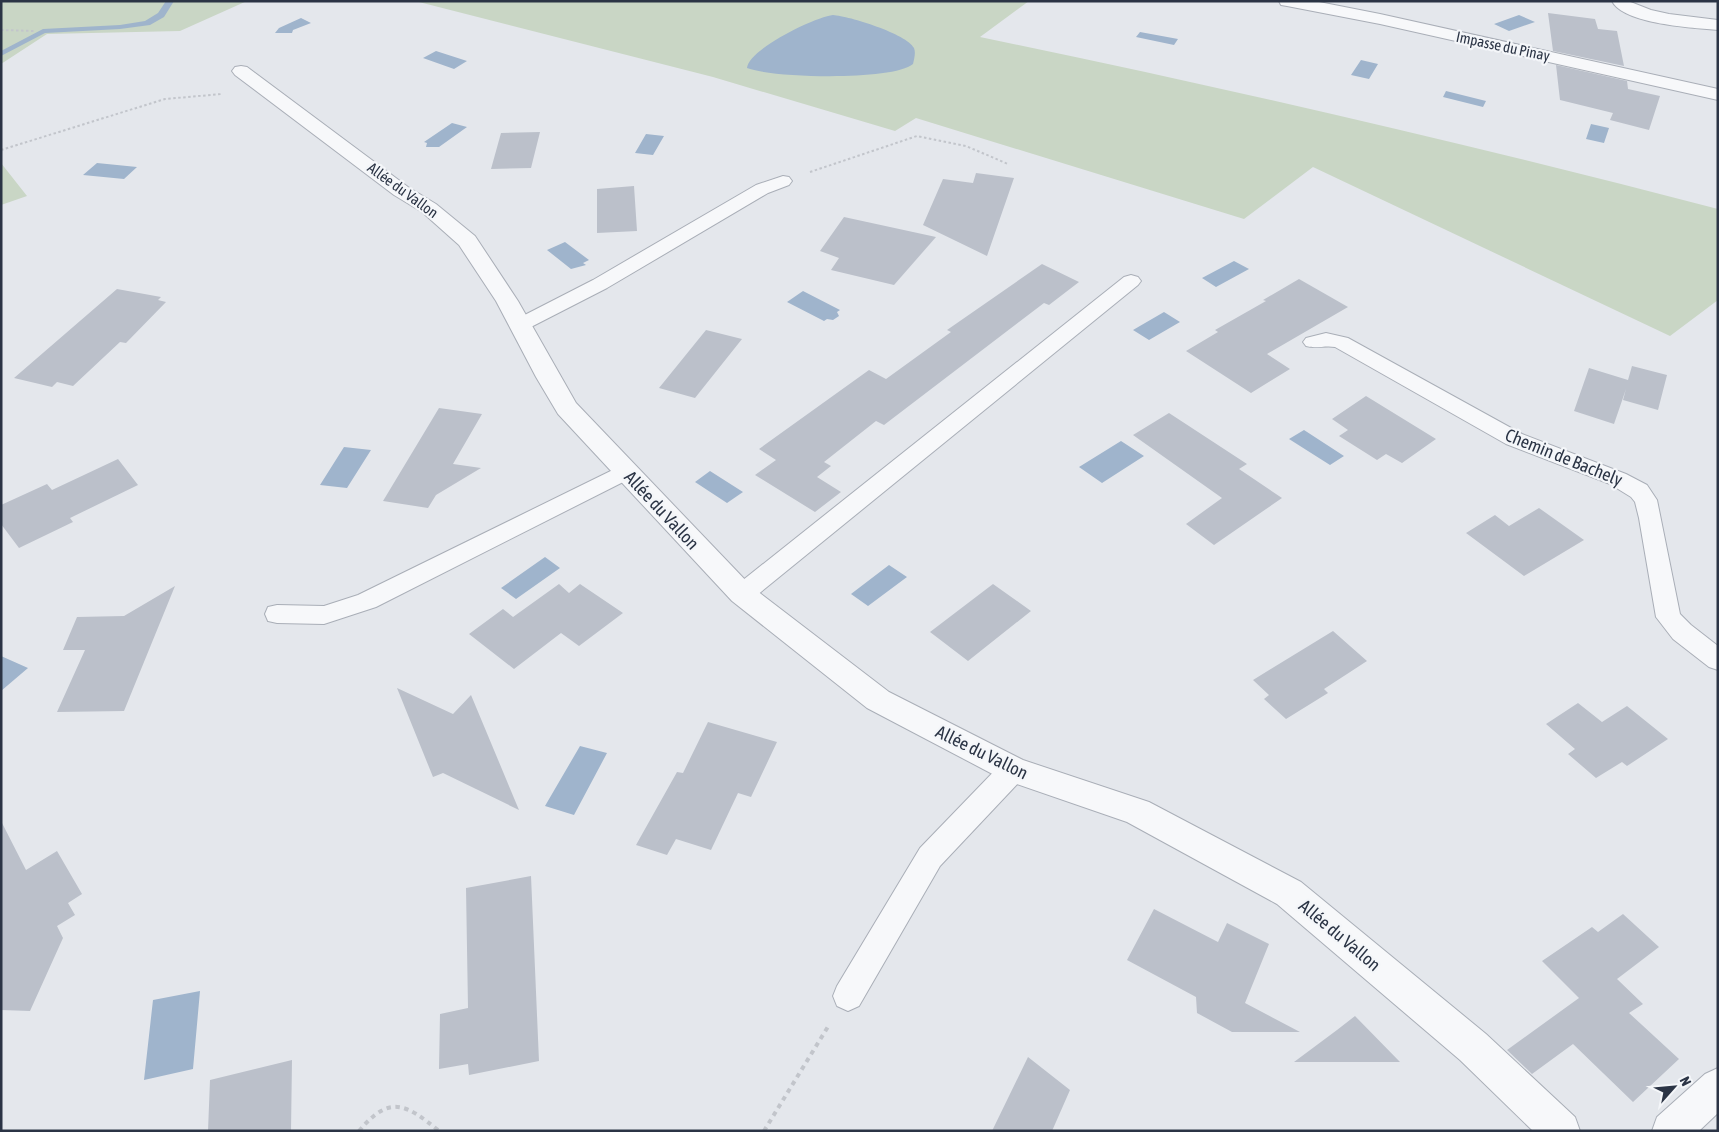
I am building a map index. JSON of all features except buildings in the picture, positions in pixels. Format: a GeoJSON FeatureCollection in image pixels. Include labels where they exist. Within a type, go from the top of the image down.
{"type":"FeatureCollection","features":[{"type":"Feature","properties":{"kind":"street","name":"Impasse du Pinay"},"geometry":{"type":"LineString","coordinates":[[1287,1],[1398,23],[1718,95]]}},
{"type":"Feature","properties":{"kind":"street"},"geometry":{"type":"LineString","coordinates":[[1620,1],[1622,5],[1634,11],[1654,16],[1718,25]]}},
{"type":"Feature","properties":{"kind":"street","name":"Allée du Vallon"},"geometry":{"type":"LineString","coordinates":[[241,71],[428,208],[467,241],[491,274],[567,408],[742,594],[878,700],[1013,770],[1138,812],[1289,893],[1473,1047],[1561,1131]]}},
{"type":"Feature","properties":{"kind":"street"},"geometry":{"type":"LineString","coordinates":[[1671,1131],[1718,1087]]}},
{"type":"Feature","properties":{"kind":"lane"},"geometry":{"type":"LineString","coordinates":[[520,325],[600,284],[762,189],[783,181]]}},
{"type":"Feature","properties":{"kind":"lane"},"geometry":{"type":"LineString","coordinates":[[742,594],[1131,281]]}},
{"type":"Feature","properties":{"kind":"lane","name":"Chemin de Bachely"},"geometry":{"type":"LineString","coordinates":[[1313,342],[1326,339],[1341,342],[1514,439],[1618,479],[1639,491],[1646,500],[1668,617],[1682,632],[1718,660]]}},
{"type":"Feature","properties":{"kind":"lane"},"geometry":{"type":"LineString","coordinates":[[277,614],[324,615],[366,601],[627,471]]}},
{"type":"Feature","properties":{"kind":"lane"},"geometry":{"type":"LineString","coordinates":[[848,996],[930,857],[1013,770]]}},
{"type":"Feature","properties":{"kind":"path"},"geometry":{"type":"LineString","coordinates":[[1,30],[35,31]]}},
{"type":"Feature","properties":{"kind":"path"},"geometry":{"type":"LineString","coordinates":[[1,150],[165,99],[234,93],[282,100]]}},
{"type":"Feature","properties":{"kind":"path"},"geometry":{"type":"LineString","coordinates":[[783,181],[917,136],[966,146],[1008,164]]}},
{"type":"Feature","properties":{"kind":"path"},"geometry":{"type":"LineString","coordinates":[[764,1131],[848,996]]}},
{"type":"Feature","properties":{"kind":"path"},"geometry":{"type":"LineString","coordinates":[[359,1131],[367,1120],[381,1109],[399,1106],[416,1112],[439,1131]]}},
{"type":"Feature","properties":{"kind":"green space"},"geometry":{"type":"Polygon","coordinates":[[[1,1],[247,1],[180,31],[47,34],[1,64],[1,1]]]}},
{"type":"Feature","properties":{"kind":"green space"},"geometry":{"type":"Polygon","coordinates":[[[415,1],[1029,1],[980,37],[1350,118],[1718,209],[1718,300],[1670,336],[1313,167],[1244,219],[916,118],[895,131],[713,77],[415,1]]]}},
{"type":"Feature","properties":{"kind":"green space"},"geometry":{"type":"Polygon","coordinates":[[[1,163],[27,196],[1,205],[1,163]]]}},
{"type":"Feature","properties":{"kind":"water"},"geometry":{"type":"Polygon","coordinates":[[[833,15],[864,22],[901,37],[914,48],[913,64],[882,73],[832,76],[781,74],[747,68],[751,60],[770,43],[812,21],[833,15]]]}},
{"type":"Feature","properties":{"kind":"water"},"geometry":{"type":"Polygon","coordinates":[[[1519,15],[1535,22],[1509,31],[1494,24],[1519,15]]]}},
{"type":"Feature","properties":{"kind":"water"},"geometry":{"type":"Polygon","coordinates":[[[301,18],[311,23],[293,30],[292,33],[275,33],[279,28],[301,18]]]}},
{"type":"Feature","properties":{"kind":"water"},"geometry":{"type":"Polygon","coordinates":[[[1140,32],[1178,39],[1174,45],[1136,37],[1140,32]]]}},
{"type":"Feature","properties":{"kind":"water"},"geometry":{"type":"Polygon","coordinates":[[[436,51],[467,61],[454,69],[423,58],[436,51]]]}},
{"type":"Feature","properties":{"kind":"water"},"geometry":{"type":"Polygon","coordinates":[[[1361,60],[1378,64],[1369,79],[1351,75],[1361,60]]]}},
{"type":"Feature","properties":{"kind":"water"},"geometry":{"type":"Polygon","coordinates":[[[1446,91],[1486,101],[1483,107],[1443,97],[1446,91]]]}},
{"type":"Feature","properties":{"kind":"water"},"geometry":{"type":"Polygon","coordinates":[[[452,123],[467,127],[439,147],[426,147],[427,143],[424,142],[452,123]]]}},
{"type":"Feature","properties":{"kind":"water"},"geometry":{"type":"Polygon","coordinates":[[[1591,124],[1609,128],[1604,143],[1586,139],[1591,124]]]}},
{"type":"Feature","properties":{"kind":"water"},"geometry":{"type":"Polygon","coordinates":[[[646,134],[664,136],[653,155],[635,153],[646,134]]]}},
{"type":"Feature","properties":{"kind":"water"},"geometry":{"type":"Polygon","coordinates":[[[97,163],[137,167],[124,179],[83,175],[97,163]]]}},
{"type":"Feature","properties":{"kind":"water"},"geometry":{"type":"Polygon","coordinates":[[[565,242],[589,260],[583,263],[586,265],[571,269],[547,250],[565,242]]]}},
{"type":"Feature","properties":{"kind":"water"},"geometry":{"type":"Polygon","coordinates":[[[1234,261],[1249,269],[1216,287],[1202,278],[1234,261]]]}},
{"type":"Feature","properties":{"kind":"water"},"geometry":{"type":"Polygon","coordinates":[[[803,291],[840,310],[837,312],[839,316],[833,320],[827,319],[824,321],[787,302],[803,291]]]}},
{"type":"Feature","properties":{"kind":"water"},"geometry":{"type":"Polygon","coordinates":[[[1164,312],[1180,322],[1149,340],[1133,330],[1164,312]]]}},
{"type":"Feature","properties":{"kind":"water"},"geometry":{"type":"Polygon","coordinates":[[[1304,430],[1344,456],[1330,465],[1289,439],[1304,430]]]}},
{"type":"Feature","properties":{"kind":"water"},"geometry":{"type":"Polygon","coordinates":[[[1121,441],[1144,456],[1102,483],[1079,467],[1121,441]]]}},
{"type":"Feature","properties":{"kind":"water"},"geometry":{"type":"Polygon","coordinates":[[[344,447],[371,450],[347,488],[320,485],[344,447]]]}},
{"type":"Feature","properties":{"kind":"water"},"geometry":{"type":"Polygon","coordinates":[[[710,471],[743,492],[727,503],[695,482],[710,471]]]}},
{"type":"Feature","properties":{"kind":"water"},"geometry":{"type":"Polygon","coordinates":[[[545,557],[560,568],[516,599],[501,588],[545,557]]]}},
{"type":"Feature","properties":{"kind":"water"},"geometry":{"type":"Polygon","coordinates":[[[889,565],[907,577],[868,606],[851,594],[889,565]]]}},
{"type":"Feature","properties":{"kind":"water"},"geometry":{"type":"Polygon","coordinates":[[[1,656],[28,668],[1,691],[1,656]]]}},
{"type":"Feature","properties":{"kind":"water"},"geometry":{"type":"Polygon","coordinates":[[[580,746],[607,753],[574,815],[545,806],[580,746]]]}},
{"type":"Feature","properties":{"kind":"water"},"geometry":{"type":"Polygon","coordinates":[[[200,991],[193,1069],[144,1080],[153,1000],[200,991]]]}},
{"type":"Feature","properties":{"kind":"waterway"},"geometry":{"type":"LineString","coordinates":[[1,54],[43,31],[120,27],[147,23],[161,15],[170,1]]}}]}
